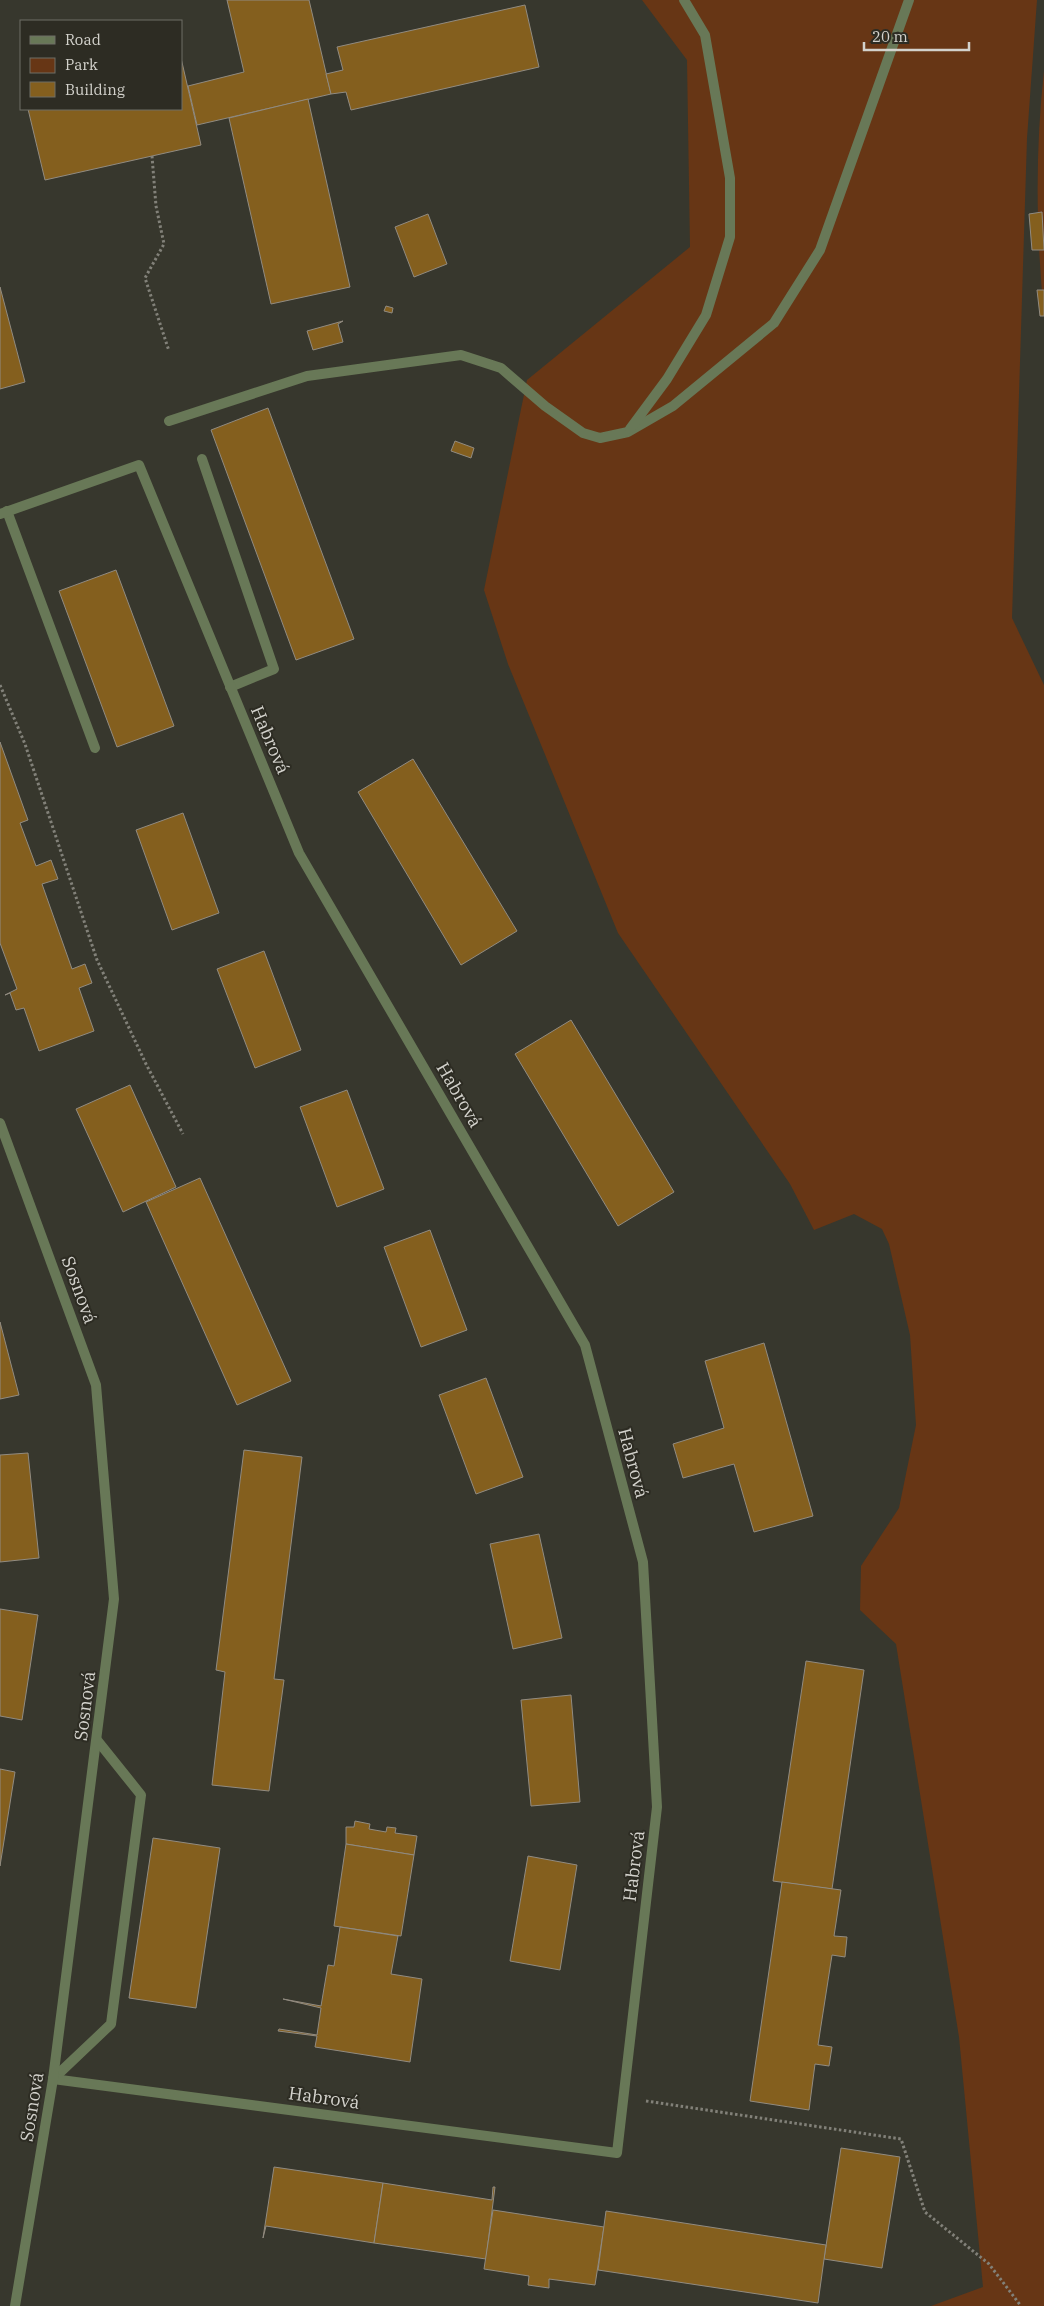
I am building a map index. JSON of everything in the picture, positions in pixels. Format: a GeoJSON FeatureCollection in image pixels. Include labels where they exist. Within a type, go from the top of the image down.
{"type":"FeatureCollection","features":[{"type":"Feature","properties":{"kind":"street"},"geometry":{"type":"LineString","coordinates":[[628,432],[667,379],[706,315],[730,238],[730,178],[705,35],[684,0]]}},
{"type":"Feature","properties":{"kind":"street"},"geometry":{"type":"LineString","coordinates":[[169,421],[307,376],[461,355],[501,368],[545,406],[583,433],[600,438],[628,432],[673,406],[774,323],[820,250],[909,0]]}},
{"type":"Feature","properties":{"kind":"street"},"geometry":{"type":"LineString","coordinates":[[202,459],[274,669],[230,687]]}},
{"type":"Feature","properties":{"kind":"street","name":"Habrová"},"geometry":{"type":"LineString","coordinates":[[4,512],[139,465],[299,853],[580,1336],[587,1354],[643,1562],[657,1807],[617,2153],[53,2078]]}},
{"type":"Feature","properties":{"kind":"street"},"geometry":{"type":"LineString","coordinates":[[4,512],[95,748]]}},
{"type":"Feature","properties":{"kind":"street","name":"Sosnová"},"geometry":{"type":"LineString","coordinates":[[0,1123],[96,1385],[114,1600],[98,1740],[53,2078],[15,2306]]}},
{"type":"Feature","properties":{"kind":"street"},"geometry":{"type":"LineString","coordinates":[[53,2078],[111,2024],[141,1795],[98,1740]]}},
{"type":"Feature","properties":{"kind":"path"},"geometry":{"type":"LineString","coordinates":[[152,156],[156,206],[164,244],[145,278],[169,351]]}},
{"type":"Feature","properties":{"kind":"path"},"geometry":{"type":"LineString","coordinates":[[0,685],[25,744],[97,960],[146,1064],[183,1134]]}},
{"type":"Feature","properties":{"kind":"path"},"geometry":{"type":"LineString","coordinates":[[623,2097],[901,2139],[925,2212],[989,2264],[1021,2306]]}},
{"type":"Feature","properties":{"kind":"green space"},"geometry":{"type":"Polygon","coordinates":[[[642,0],[1037,0],[1027,138],[1012,618],[1044,685],[1044,2306],[931,2306],[983,2287],[959,2037],[896,1644],[860,1610],[861,1566],[899,1508],[916,1425],[910,1335],[889,1244],[882,1229],[854,1214],[814,1230],[790,1184],[618,933],[508,664],[484,590],[527,380],[690,247],[687,60],[642,0]]]}},
{"type":"Feature","properties":{"kind":"green space"},"geometry":{"type":"Polygon","coordinates":[[[1044,71],[1044,314],[1039,254],[1038,162],[1044,71]]]}},
{"type":"Feature","properties":{"kind":"building"},"geometry":{"type":"Polygon","coordinates":[[[227,0],[309,0],[331,94],[197,125],[188,86],[244,72],[227,0]]]}},
{"type":"Feature","properties":{"kind":"building"},"geometry":{"type":"Polygon","coordinates":[[[525,5],[539,67],[351,110],[346,92],[331,94],[326,74],[343,70],[337,47],[525,5]]]}},
{"type":"Feature","properties":{"kind":"building"},"geometry":{"type":"Polygon","coordinates":[[[182,62],[201,145],[45,180],[28,110],[182,110],[182,62]]]}},
{"type":"Feature","properties":{"kind":"building"},"geometry":{"type":"Polygon","coordinates":[[[308,99],[350,287],[271,304],[229,118],[308,99]]]}},
{"type":"Feature","properties":{"kind":"building"},"geometry":{"type":"Polygon","coordinates":[[[1042,212],[1044,250],[1032,250],[1029,214],[1042,212]]]}},
{"type":"Feature","properties":{"kind":"building"},"geometry":{"type":"Polygon","coordinates":[[[428,214],[447,264],[414,277],[395,227],[428,214]]]}},
{"type":"Feature","properties":{"kind":"building"},"geometry":{"type":"Polygon","coordinates":[[[0,287],[25,382],[0,389],[0,287]]]}},
{"type":"Feature","properties":{"kind":"building"},"geometry":{"type":"Polygon","coordinates":[[[1037,290],[1044,290],[1044,316],[1040,316],[1037,290]]]}},
{"type":"Feature","properties":{"kind":"building"},"geometry":{"type":"Polygon","coordinates":[[[386,306],[393,308],[392,313],[384,311],[386,306]]]}},
{"type":"Feature","properties":{"kind":"building"},"geometry":{"type":"Polygon","coordinates":[[[343,321],[338,324],[343,342],[313,350],[307,331],[343,321]]]}},
{"type":"Feature","properties":{"kind":"building"},"geometry":{"type":"Polygon","coordinates":[[[268,408],[354,639],[296,660],[211,430],[268,408]]]}},
{"type":"Feature","properties":{"kind":"building"},"geometry":{"type":"Polygon","coordinates":[[[455,441],[474,448],[471,458],[451,451],[455,441]]]}},
{"type":"Feature","properties":{"kind":"building"},"geometry":{"type":"Polygon","coordinates":[[[116,570],[174,726],[117,747],[59,591],[116,570]]]}},
{"type":"Feature","properties":{"kind":"building"},"geometry":{"type":"Polygon","coordinates":[[[0,742],[28,820],[20,823],[36,866],[51,860],[58,879],[42,884],[72,969],[85,964],[92,983],[79,988],[94,1031],[39,1051],[24,1008],[16,1010],[10,993],[5,995],[17,989],[0,943],[0,742]]]}},
{"type":"Feature","properties":{"kind":"building"},"geometry":{"type":"Polygon","coordinates":[[[413,759],[517,931],[461,965],[358,792],[413,759]]]}},
{"type":"Feature","properties":{"kind":"building"},"geometry":{"type":"Polygon","coordinates":[[[183,813],[219,913],[172,930],[136,830],[183,813]]]}},
{"type":"Feature","properties":{"kind":"building"},"geometry":{"type":"Polygon","coordinates":[[[264,951],[301,1050],[255,1068],[217,969],[264,951]]]}},
{"type":"Feature","properties":{"kind":"building"},"geometry":{"type":"Polygon","coordinates":[[[571,1020],[674,1192],[618,1226],[515,1054],[571,1020]]]}},
{"type":"Feature","properties":{"kind":"building"},"geometry":{"type":"Polygon","coordinates":[[[130,1085],[176,1187],[123,1212],[76,1109],[130,1085]]]}},
{"type":"Feature","properties":{"kind":"building"},"geometry":{"type":"Polygon","coordinates":[[[347,1090],[384,1189],[337,1207],[300,1107],[347,1090]]]}},
{"type":"Feature","properties":{"kind":"building"},"geometry":{"type":"Polygon","coordinates":[[[200,1178],[291,1381],[237,1405],[146,1202],[200,1178]]]}},
{"type":"Feature","properties":{"kind":"building"},"geometry":{"type":"Polygon","coordinates":[[[430,1230],[467,1330],[421,1347],[384,1247],[430,1230]]]}},
{"type":"Feature","properties":{"kind":"building"},"geometry":{"type":"Polygon","coordinates":[[[0,1322],[19,1395],[0,1399],[0,1322]]]}},
{"type":"Feature","properties":{"kind":"building"},"geometry":{"type":"Polygon","coordinates":[[[764,1343],[813,1516],[754,1532],[734,1464],[683,1478],[673,1444],[724,1428],[705,1361],[764,1343]]]}},
{"type":"Feature","properties":{"kind":"building"},"geometry":{"type":"Polygon","coordinates":[[[486,1378],[523,1477],[476,1494],[439,1395],[486,1378]]]}},
{"type":"Feature","properties":{"kind":"building"},"geometry":{"type":"Polygon","coordinates":[[[244,1450],[302,1457],[274,1679],[284,1680],[269,1791],[212,1785],[225,1672],[216,1670],[244,1450]]]}},
{"type":"Feature","properties":{"kind":"building"},"geometry":{"type":"Polygon","coordinates":[[[28,1453],[39,1558],[0,1562],[0,1455],[28,1453]]]}},
{"type":"Feature","properties":{"kind":"building"},"geometry":{"type":"Polygon","coordinates":[[[539,1534],[562,1638],[513,1649],[490,1544],[539,1534]]]}},
{"type":"Feature","properties":{"kind":"building"},"geometry":{"type":"Polygon","coordinates":[[[0,1609],[38,1615],[22,1720],[0,1716],[0,1609]]]}},
{"type":"Feature","properties":{"kind":"building"},"geometry":{"type":"Polygon","coordinates":[[[806,1661],[864,1670],[832,1889],[773,1881],[806,1661]]]}},
{"type":"Feature","properties":{"kind":"building"},"geometry":{"type":"Polygon","coordinates":[[[571,1695],[580,1802],[531,1806],[521,1700],[571,1695]]]}},
{"type":"Feature","properties":{"kind":"building"},"geometry":{"type":"Polygon","coordinates":[[[0,1769],[15,1772],[0,1866],[0,1769]]]}},
{"type":"Feature","properties":{"kind":"building"},"geometry":{"type":"Polygon","coordinates":[[[355,1821],[370,1824],[369,1829],[386,1832],[387,1827],[396,1828],[395,1833],[417,1836],[414,1855],[346,1844],[346,1827],[354,1827],[355,1821]]]}},
{"type":"Feature","properties":{"kind":"building"},"geometry":{"type":"Polygon","coordinates":[[[153,1838],[220,1848],[196,2008],[129,1998],[153,1838]]]}},
{"type":"Feature","properties":{"kind":"building"},"geometry":{"type":"Polygon","coordinates":[[[346,1844],[414,1855],[401,1936],[334,1926],[346,1844]]]}},
{"type":"Feature","properties":{"kind":"building"},"geometry":{"type":"Polygon","coordinates":[[[528,1856],[577,1865],[560,1970],[510,1961],[528,1856]]]}},
{"type":"Feature","properties":{"kind":"building"},"geometry":{"type":"Polygon","coordinates":[[[782,1882],[841,1890],[834,1936],[847,1937],[845,1957],[832,1955],[818,2045],[832,2047],[829,2066],[815,2064],[809,2110],[750,2101],[782,1882]]]}},
{"type":"Feature","properties":{"kind":"building"},"geometry":{"type":"Polygon","coordinates":[[[340,1927],[398,1936],[391,1974],[422,1979],[410,2062],[315,2047],[317,2036],[278,2031],[279,2029],[317,2035],[321,2008],[283,1999],[321,2006],[328,1965],[334,1966],[340,1927]]]}},
{"type":"Feature","properties":{"kind":"building"},"geometry":{"type":"Polygon","coordinates":[[[841,2148],[900,2157],[882,2268],[824,2259],[841,2148]]]}},
{"type":"Feature","properties":{"kind":"building"},"geometry":{"type":"Polygon","coordinates":[[[274,2167],[383,2183],[374,2243],[266,2226],[263,2238],[274,2167]]]}},
{"type":"Feature","properties":{"kind":"building"},"geometry":{"type":"Polygon","coordinates":[[[383,2183],[492,2200],[493,2187],[495,2187],[486,2259],[374,2243],[383,2183]]]}},
{"type":"Feature","properties":{"kind":"building"},"geometry":{"type":"Polygon","coordinates":[[[493,2210],[604,2227],[595,2285],[549,2279],[549,2288],[528,2285],[529,2276],[484,2269],[493,2210]]]}},
{"type":"Feature","properties":{"kind":"building"},"geometry":{"type":"Polygon","coordinates":[[[606,2211],[826,2245],[818,2303],[598,2270],[606,2211]]]}}]}
